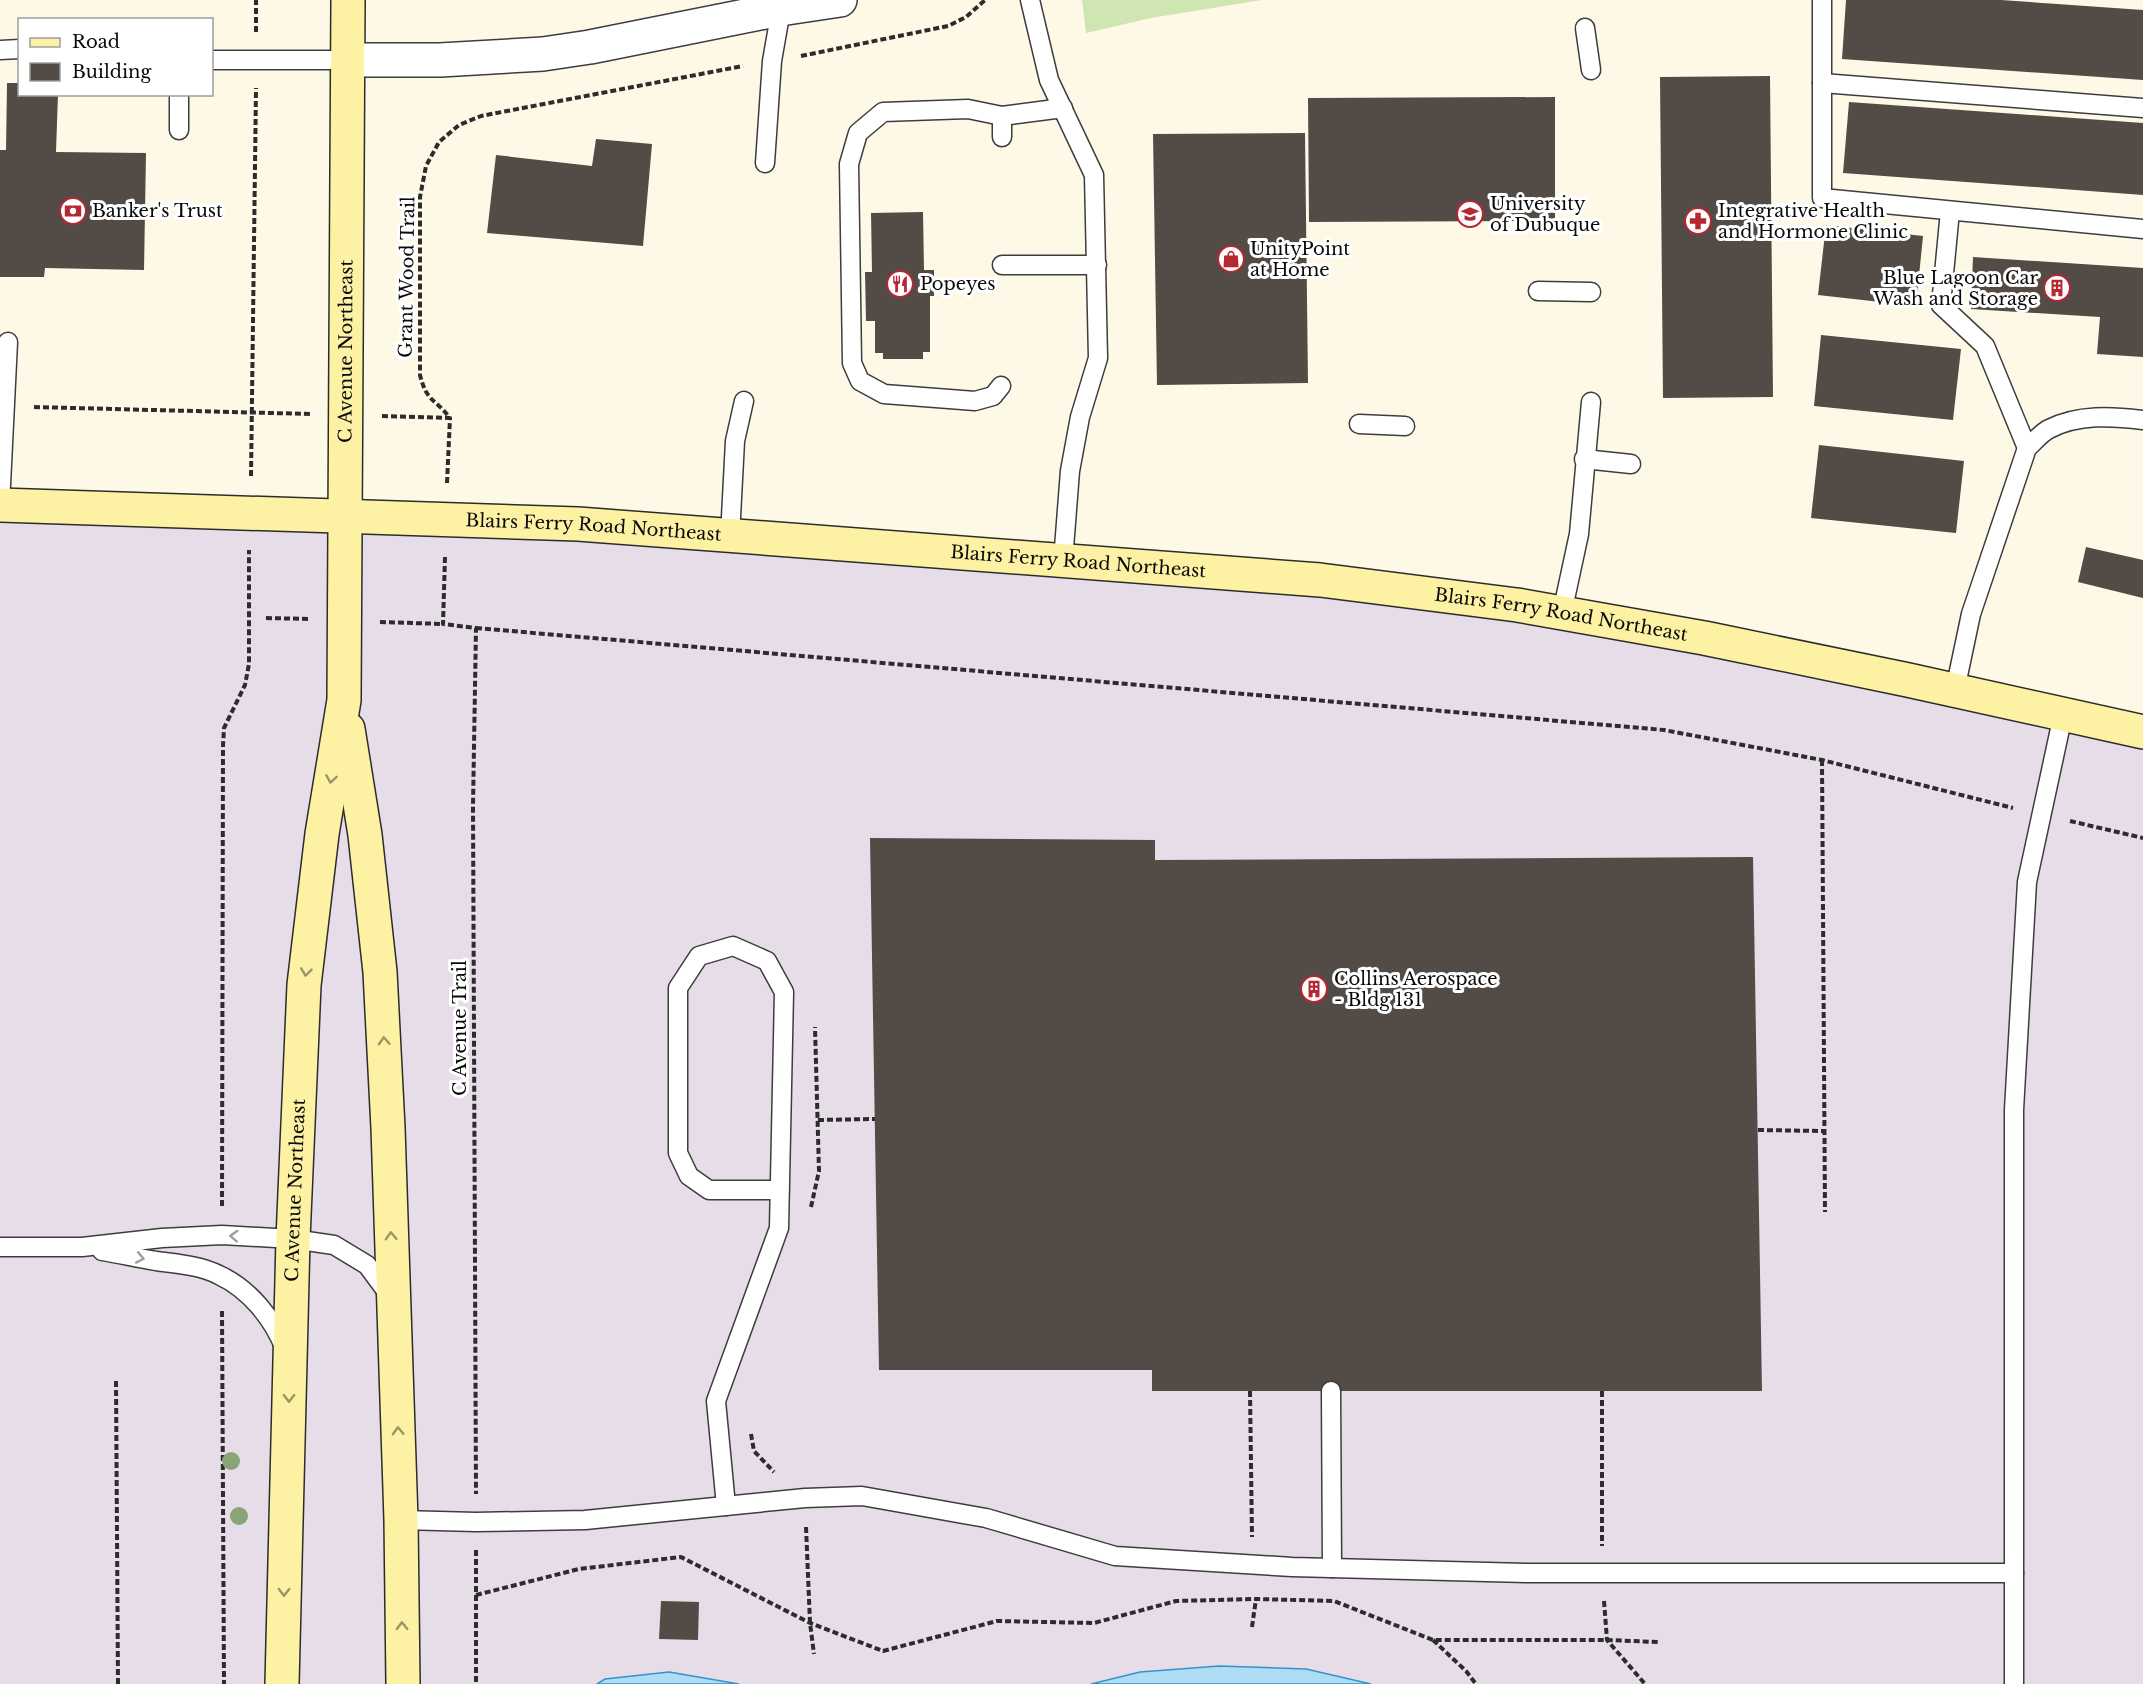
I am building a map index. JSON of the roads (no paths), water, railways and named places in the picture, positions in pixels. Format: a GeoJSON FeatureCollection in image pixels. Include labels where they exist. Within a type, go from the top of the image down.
{"type":"FeatureCollection","features":[{"type":"Feature","properties":{"kind":"main road","name":"C Avenue Northeast"},"geometry":{"type":"LineString","coordinates":[[282,1684],[293,1239],[304,985],[322,834],[344,700],[344,365],[348,193],[348,0]]}},
{"type":"Feature","properties":{"kind":"main road","name":"Blairs Ferry Road Northeast"},"geometry":{"type":"LineString","coordinates":[[0,505],[578,524],[1320,580],[1516,605],[1704,638],[2143,732]]}},
{"type":"Feature","properties":{"kind":"main road","name":"C Avenue Northeast"},"geometry":{"type":"LineString","coordinates":[[344,700],[365,835],[380,972],[388,1128],[401,1520],[403,1684]]}},
{"type":"Feature","properties":{"kind":"street"},"geometry":{"type":"LineString","coordinates":[[348,60],[497,58],[543,54],[590,47],[782,4],[840,0]]}},
{"type":"Feature","properties":{"kind":"lane"},"geometry":{"type":"LineString","coordinates":[[1030,0],[1049,80],[1094,175],[1098,358],[1080,417],[1070,471],[1063,561]]}},
{"type":"Feature","properties":{"kind":"lane"},"geometry":{"type":"LineString","coordinates":[[1822,0],[1822,198],[2143,230]]}},
{"type":"Feature","properties":{"kind":"lane"},"geometry":{"type":"LineString","coordinates":[[765,163],[772,61],[782,4]]}},
{"type":"Feature","properties":{"kind":"lane"},"geometry":{"type":"LineString","coordinates":[[1586,28],[1591,70]]}},
{"type":"Feature","properties":{"kind":"lane"},"geometry":{"type":"LineString","coordinates":[[0,50],[18,49]]}},
{"type":"Feature","properties":{"kind":"lane"},"geometry":{"type":"LineString","coordinates":[[213,60],[348,60]]}},
{"type":"Feature","properties":{"kind":"lane"},"geometry":{"type":"LineString","coordinates":[[1822,83],[2143,108]]}},
{"type":"Feature","properties":{"kind":"lane"},"geometry":{"type":"LineString","coordinates":[[179,96],[179,130]]}},
{"type":"Feature","properties":{"kind":"lane"},"geometry":{"type":"LineString","coordinates":[[1001,386],[993,396],[975,400],[884,394],[860,381],[852,363],[849,164],[858,133],[883,112],[968,109],[1002,116],[1063,108]]}},
{"type":"Feature","properties":{"kind":"lane"},"geometry":{"type":"LineString","coordinates":[[1002,116],[1002,137]]}},
{"type":"Feature","properties":{"kind":"lane"},"geometry":{"type":"LineString","coordinates":[[1950,211],[1941,305],[1985,346],[2028,448]]}},
{"type":"Feature","properties":{"kind":"lane"},"geometry":{"type":"LineString","coordinates":[[1002,265],[1096,265]]}},
{"type":"Feature","properties":{"kind":"lane"},"geometry":{"type":"LineString","coordinates":[[1538,291],[1591,292]]}},
{"type":"Feature","properties":{"kind":"lane"},"geometry":{"type":"LineString","coordinates":[[0,505],[8,342]]}},
{"type":"Feature","properties":{"kind":"lane"},"geometry":{"type":"LineString","coordinates":[[730,536],[735,441],[744,401]]}},
{"type":"Feature","properties":{"kind":"lane"},"geometry":{"type":"LineString","coordinates":[[1562,613],[1579,534],[1584,459],[1591,402]]}},
{"type":"Feature","properties":{"kind":"lane"},"geometry":{"type":"LineString","coordinates":[[1955,690],[1971,614],[2028,448],[2048,429],[2082,418],[2143,420]]}},
{"type":"Feature","properties":{"kind":"lane"},"geometry":{"type":"LineString","coordinates":[[1359,424],[1405,426]]}},
{"type":"Feature","properties":{"kind":"lane"},"geometry":{"type":"LineString","coordinates":[[1584,459],[1631,464]]}},
{"type":"Feature","properties":{"kind":"lane"},"geometry":{"type":"LineString","coordinates":[[2014,1684],[2014,1110],[2028,882],[2063,715]]}},
{"type":"Feature","properties":{"kind":"lane"},"geometry":{"type":"LineString","coordinates":[[726,1506],[716,1401],[779,1228],[780,1190],[784,992],[767,961],[733,946],[699,956],[678,988],[678,1153],[689,1176],[710,1190],[780,1190]]}},
{"type":"Feature","properties":{"kind":"lane"},"geometry":{"type":"LineString","coordinates":[[0,1247],[82,1247],[162,1238],[210,1236],[293,1239],[334,1245],[367,1265],[393,1300]]}},
{"type":"Feature","properties":{"kind":"lane"},"geometry":{"type":"LineString","coordinates":[[82,1247],[189,1266],[222,1276],[239,1287],[258,1305],[278,1333],[290,1362]]}},
{"type":"Feature","properties":{"kind":"lane"},"geometry":{"type":"LineString","coordinates":[[1331,1391],[1332,1568]]}},
{"type":"Feature","properties":{"kind":"lane"},"geometry":{"type":"LineString","coordinates":[[401,1520],[476,1522],[585,1520],[805,1498],[862,1496],[987,1518],[1115,1556],[1252,1565],[1527,1573],[2014,1573]]}},
{"type":"Feature","properties":{"kind":"water"},"geometry":{"type":"Polygon","coordinates":[[[1219,1666],[1306,1669],[1371,1684],[1091,1684],[1140,1672],[1219,1666]]]}},
{"type":"Feature","properties":{"kind":"water"},"geometry":{"type":"Polygon","coordinates":[[[669,1672],[739,1684],[597,1684],[605,1679],[669,1672]]]}},
{"type":"Feature","properties":{"kind":"place","name":"Banker's Trust"},"geometry":{"type":"Point","coordinates":[73,211]}},
{"type":"Feature","properties":{"kind":"place","name":"University of Dubuque"},"geometry":{"type":"Point","coordinates":[1470,214]}},
{"type":"Feature","properties":{"kind":"place","name":"Integrative Health and Hormone Clinic"},"geometry":{"type":"Point","coordinates":[1698,221]}},
{"type":"Feature","properties":{"kind":"place","name":"UnityPoint at Home"},"geometry":{"type":"Point","coordinates":[1231,259]}},
{"type":"Feature","properties":{"kind":"place","name":"Popeyes"},"geometry":{"type":"Point","coordinates":[900,284]}},
{"type":"Feature","properties":{"kind":"place","name":"Blue Lagoon Car Wash and Storage"},"geometry":{"type":"Point","coordinates":[2057,288]}},
{"type":"Feature","properties":{"kind":"place","name":"Collins Aerospace - Bldg 131"},"geometry":{"type":"Point","coordinates":[1314,989]}}]}
